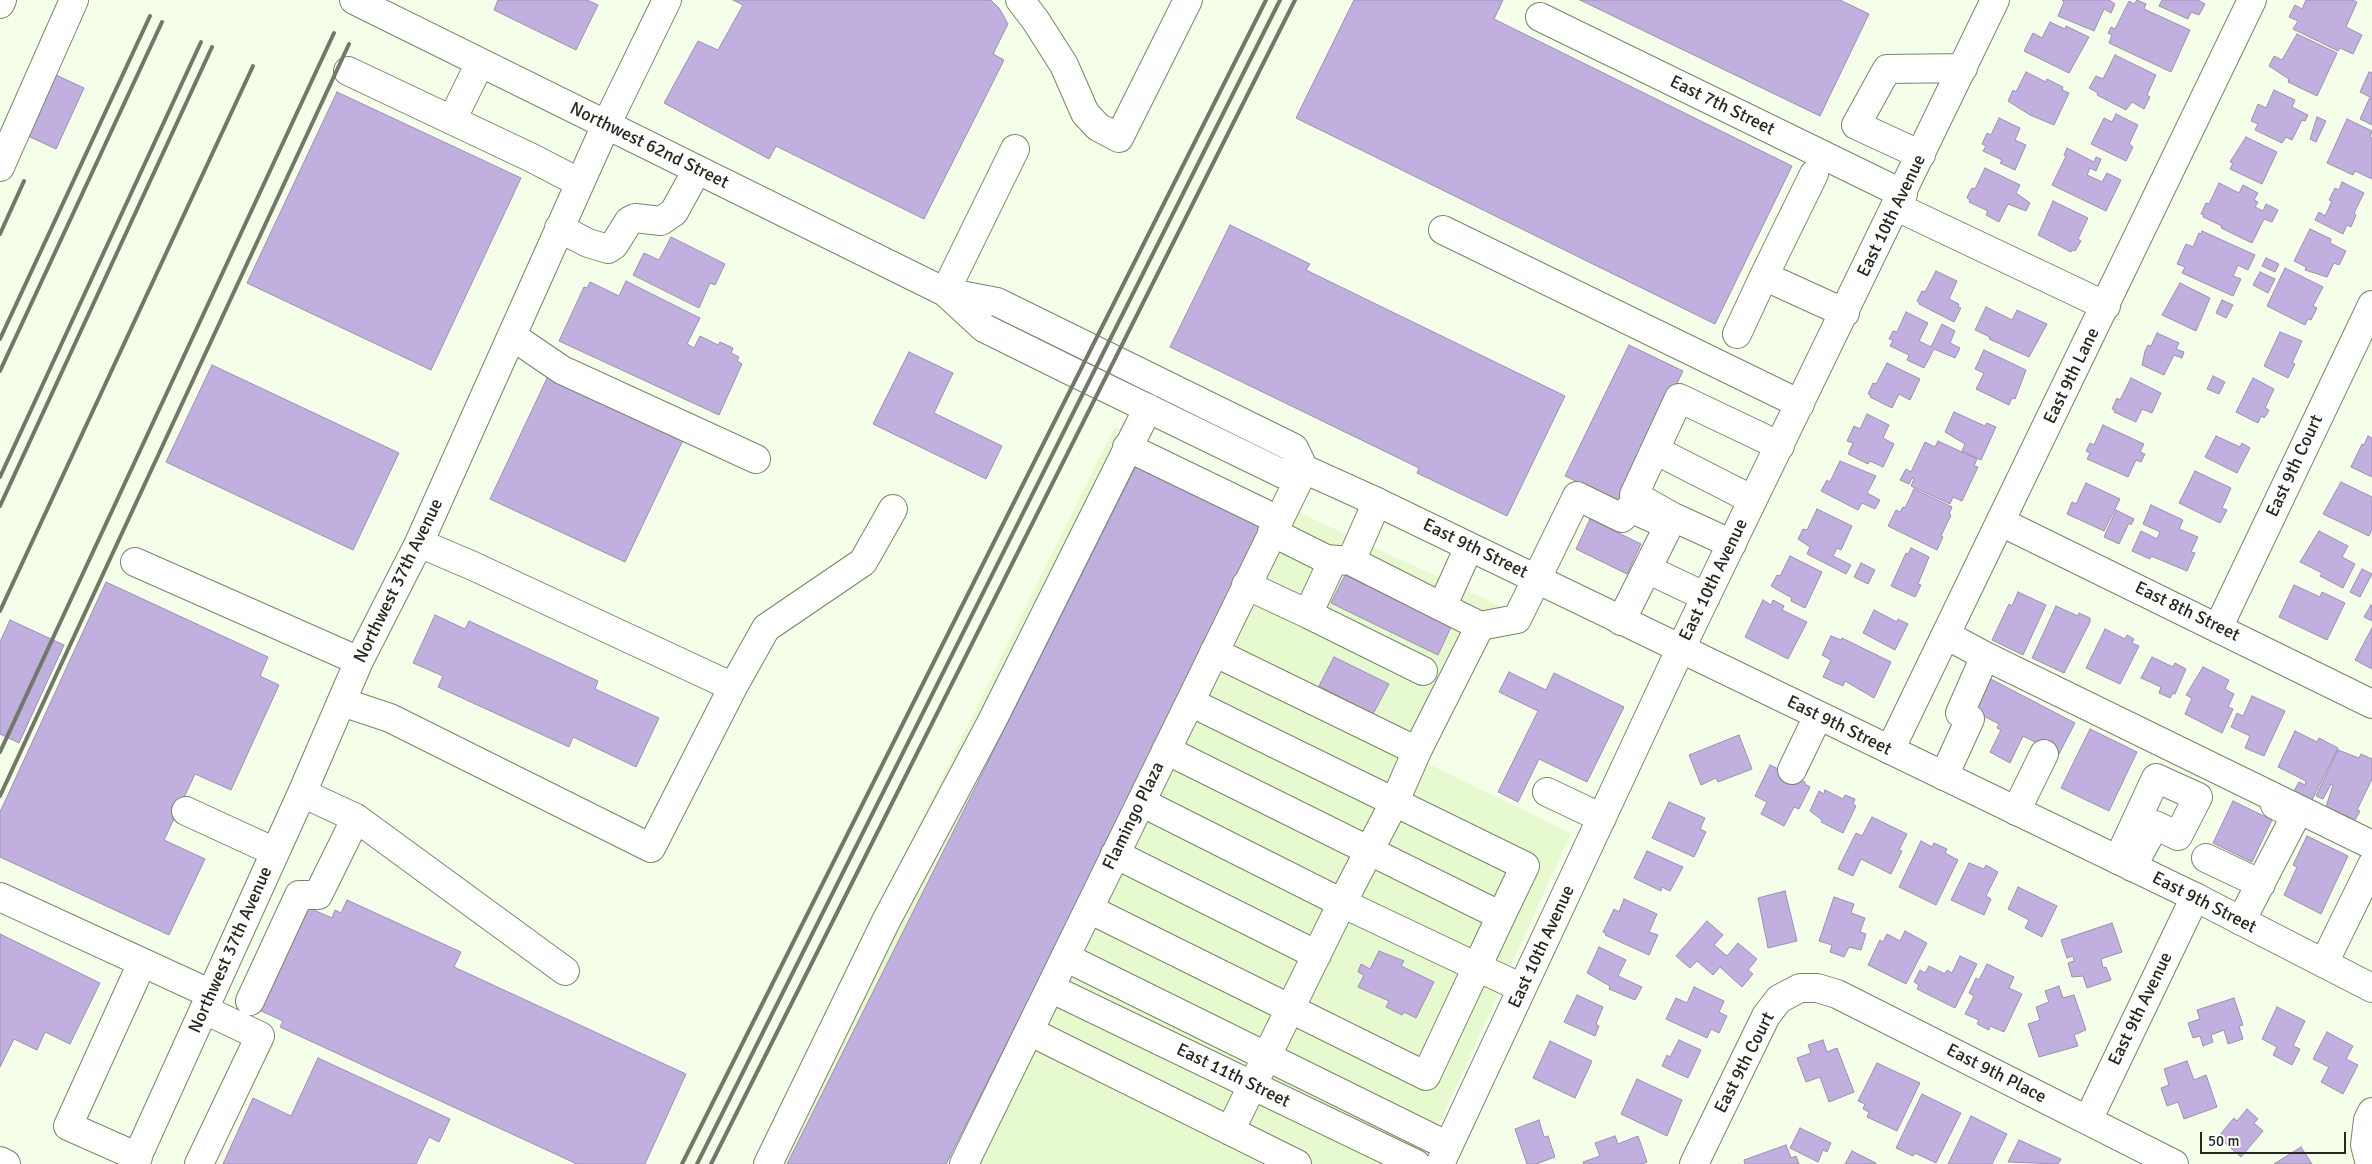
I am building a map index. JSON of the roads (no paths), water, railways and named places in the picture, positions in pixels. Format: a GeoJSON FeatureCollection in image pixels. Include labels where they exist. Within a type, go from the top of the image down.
{"type":"FeatureCollection","features":[{"type":"Feature","properties":{"kind":"street"},"geometry":{"type":"LineString","coordinates":[[0,4],[2,0]]}},
{"type":"Feature","properties":{"kind":"street"},"geometry":{"type":"LineString","coordinates":[[0,168],[76,1],[74,0]]}},
{"type":"Feature","properties":{"kind":"street","name":"Northwest 62nd Street"},"geometry":{"type":"LineString","coordinates":[[354,0],[945,292],[997,302],[1294,448],[1304,469]]}},
{"type":"Feature","properties":{"kind":"street","name":"Northwest 37th Avenue"},"geometry":{"type":"LineString","coordinates":[[136,1160],[302,793],[359,661],[419,544],[559,228],[606,125],[667,0]]}},
{"type":"Feature","properties":{"kind":"street"},"geometry":{"type":"LineString","coordinates":[[1020,0],[1036,21],[1064,66],[1085,113],[1098,127],[1119,138],[1188,0]]}},
{"type":"Feature","properties":{"kind":"street","name":"East 9th Lane"},"geometry":{"type":"LineString","coordinates":[[1890,750],[2106,306],[2252,0]]}},
{"type":"Feature","properties":{"kind":"street","name":"East 10th Avenue"},"geometry":{"type":"LineString","coordinates":[[1444,1155],[1680,650],[1900,200],[1962,68],[1988,2]]}},
{"type":"Feature","properties":{"kind":"street","name":"East 7th Street"},"geometry":{"type":"LineString","coordinates":[[1540,17],[2106,306]]}},
{"type":"Feature","properties":{"kind":"street"},"geometry":{"type":"LineString","coordinates":[[452,120],[480,63]]}},
{"type":"Feature","properties":{"kind":"street"},"geometry":{"type":"LineString","coordinates":[[1921,155],[1856,124],[1887,69],[1962,68]]}},
{"type":"Feature","properties":{"kind":"street"},"geometry":{"type":"LineString","coordinates":[[348,71],[532,158],[580,184]]}},
{"type":"Feature","properties":{"kind":"street"},"geometry":{"type":"LineString","coordinates":[[945,292],[1015,149]]}},
{"type":"Feature","properties":{"kind":"street"},"geometry":{"type":"LineString","coordinates":[[559,228],[588,243],[608,249],[614,245],[629,221],[635,218],[661,221],[674,212],[697,170]]}},
{"type":"Feature","properties":{"kind":"street"},"geometry":{"type":"LineString","coordinates":[[1737,334],[1814,174]]}},
{"type":"Feature","properties":{"kind":"street"},"geometry":{"type":"LineString","coordinates":[[1443,230],[1800,404]]}},
{"type":"Feature","properties":{"kind":"street"},"geometry":{"type":"LineString","coordinates":[[1764,276],[1845,313]]}},
{"type":"Feature","properties":{"kind":"street","name":"Northwest 62nd Street"},"geometry":{"type":"LineString","coordinates":[[945,292],[984,328],[1148,408]]}},
{"type":"Feature","properties":{"kind":"street","name":"East 9th Court"},"geometry":{"type":"LineString","coordinates":[[2218,628],[2372,305]]}},
{"type":"Feature","properties":{"kind":"street"},"geometry":{"type":"LineString","coordinates":[[512,336],[562,370],[756,459]]}},
{"type":"Feature","properties":{"kind":"street"},"geometry":{"type":"LineString","coordinates":[[1671,521],[1634,495],[1679,398],[1780,446]]}},
{"type":"Feature","properties":{"kind":"street"},"geometry":{"type":"LineString","coordinates":[[768,1164],[886,921],[991,723],[1148,408],[1283,474],[1304,469]]}},
{"type":"Feature","properties":{"kind":"street"},"geometry":{"type":"LineString","coordinates":[[1128,448],[1275,526],[1326,560],[1342,561],[1480,626],[1517,619],[1577,496],[1622,518],[1630,508],[1732,544]]}},
{"type":"Feature","properties":{"kind":"street"},"geometry":{"type":"LineString","coordinates":[[1655,450],[1754,500]]}},
{"type":"Feature","properties":{"kind":"street","name":"East 9th Street"},"geometry":{"type":"LineString","coordinates":[[1304,469],[1378,502],[1680,650],[2195,897],[2372,988]]}},
{"type":"Feature","properties":{"kind":"street","name":"Flamingo Plaza"},"geometry":{"type":"LineString","coordinates":[[964,1164],[1304,469]]}},
{"type":"Feature","properties":{"kind":"street"},"geometry":{"type":"LineString","coordinates":[[1308,614],[1378,502]]}},
{"type":"Feature","properties":{"kind":"street"},"geometry":{"type":"LineString","coordinates":[[342,702],[390,718],[651,848],[733,687],[766,628],[863,562],[893,509]]}},
{"type":"Feature","properties":{"kind":"street"},"geometry":{"type":"LineString","coordinates":[[1621,621],[1671,521]]}},
{"type":"Feature","properties":{"kind":"street","name":"East 8th Street"},"geometry":{"type":"LineString","coordinates":[[2001,522],[2372,704]]}},
{"type":"Feature","properties":{"kind":"street"},"geometry":{"type":"LineString","coordinates":[[419,544],[473,566],[733,687]]}},
{"type":"Feature","properties":{"kind":"street"},"geometry":{"type":"LineString","coordinates":[[1442,607],[1469,547]]}},
{"type":"Feature","properties":{"kind":"street"},"geometry":{"type":"LineString","coordinates":[[135,562],[359,661]]}},
{"type":"Feature","properties":{"kind":"street"},"geometry":{"type":"LineString","coordinates":[[1647,569],[1706,597]]}},
{"type":"Feature","properties":{"kind":"street"},"geometry":{"type":"LineString","coordinates":[[1246,585],[1422,671]]}},
{"type":"Feature","properties":{"kind":"street"},"geometry":{"type":"LineString","coordinates":[[1230,1131],[1480,626]]}},
{"type":"Feature","properties":{"kind":"street"},"geometry":{"type":"LineString","coordinates":[[1946,635],[1985,656],[2372,845]]}},
{"type":"Feature","properties":{"kind":"street"},"geometry":{"type":"LineString","coordinates":[[1214,652],[1417,751]]}},
{"type":"Feature","properties":{"kind":"street"},"geometry":{"type":"LineString","coordinates":[[1944,776],[1970,719],[1960,713],[1985,656]]}},
{"type":"Feature","properties":{"kind":"street"},"geometry":{"type":"LineString","coordinates":[[1089,909],[1426,1076],[1525,866],[1190,702]]}},
{"type":"Feature","properties":{"kind":"street"},"geometry":{"type":"LineString","coordinates":[[1792,770],[1818,716]]}},
{"type":"Feature","properties":{"kind":"street"},"geometry":{"type":"LineString","coordinates":[[1166,750],[1501,916]]}},
{"type":"Feature","properties":{"kind":"street"},"geometry":{"type":"LineString","coordinates":[[2016,811],[2044,754]]}},
{"type":"Feature","properties":{"kind":"street"},"geometry":{"type":"LineString","coordinates":[[1547,792],[1602,818]]}},
{"type":"Feature","properties":{"kind":"street"},"geometry":{"type":"LineString","coordinates":[[302,793],[356,818],[565,971]]}},
{"type":"Feature","properties":{"kind":"street"},"geometry":{"type":"LineString","coordinates":[[2241,921],[2296,815],[2250,793]]}},
{"type":"Feature","properties":{"kind":"street"},"geometry":{"type":"LineString","coordinates":[[1140,802],[1342,903],[1522,988]]}},
{"type":"Feature","properties":{"kind":"street"},"geometry":{"type":"LineString","coordinates":[[186,811],[275,852]]}},
{"type":"Feature","properties":{"kind":"street"},"geometry":{"type":"LineString","coordinates":[[250,1001],[299,895],[318,894],[356,818]]}},
{"type":"Feature","properties":{"kind":"street"},"geometry":{"type":"LineString","coordinates":[[1115,854],[1317,955]]}},
{"type":"Feature","properties":{"kind":"street"},"geometry":{"type":"LineString","coordinates":[[2206,858],[2261,884]]}},
{"type":"Feature","properties":{"kind":"street"},"geometry":{"type":"LineString","coordinates":[[2324,963],[2372,866]]}},
{"type":"Feature","properties":{"kind":"street"},"geometry":{"type":"LineString","coordinates":[[0,897],[142,962],[260,1036],[199,1164]]}},
{"type":"Feature","properties":{"kind":"street","name":"East 9th Avenue"},"geometry":{"type":"LineString","coordinates":[[2088,1120],[2195,897]]}},
{"type":"Feature","properties":{"kind":"street"},"geometry":{"type":"LineString","coordinates":[[1065,957],[1266,1057],[1444,1155]]}},
{"type":"Feature","properties":{"kind":"street"},"geometry":{"type":"LineString","coordinates":[[136,1160],[68,1126],[142,962]]}},
{"type":"Feature","properties":{"kind":"street","name":"East 11th Street"},"geometry":{"type":"LineString","coordinates":[[1050,988],[1416,1164]]}},
{"type":"Feature","properties":{"kind":"street","name":"East 9th Court"},"geometry":{"type":"LineString","coordinates":[[1694,1164],[1766,1016],[1779,999],[1800,988],[1817,988]]}},
{"type":"Feature","properties":{"kind":"street","name":"East 9th Place"},"geometry":{"type":"LineString","coordinates":[[1817,988],[1837,994],[2174,1164]]}},
{"type":"Feature","properties":{"kind":"street"},"geometry":{"type":"LineString","coordinates":[[1029,1031],[1296,1164]]}},
{"type":"Feature","properties":{"kind":"street"},"geometry":{"type":"LineString","coordinates":[[2370,1164],[2365,1145],[2368,1120],[2372,1112]]}},
{"type":"Feature","properties":{"kind":"street"},"geometry":{"type":"LineString","coordinates":[[0,1161],[6,1164]]}},
{"type":"Feature","properties":{"kind":"railway"},"geometry":{"type":"LineString","coordinates":[[682,1164],[1266,0]]}},
{"type":"Feature","properties":{"kind":"railway"},"geometry":{"type":"LineString","coordinates":[[697,1164],[1280,0]]}},
{"type":"Feature","properties":{"kind":"railway"},"geometry":{"type":"LineString","coordinates":[[711,1164],[1295,0]]}},
{"type":"Feature","properties":{"kind":"railway"},"geometry":{"type":"LineString","coordinates":[[0,339],[150,16]]}},
{"type":"Feature","properties":{"kind":"railway"},"geometry":{"type":"LineString","coordinates":[[0,371],[162,22]]}},
{"type":"Feature","properties":{"kind":"railway"},"geometry":{"type":"LineString","coordinates":[[0,752],[334,33]]}},
{"type":"Feature","properties":{"kind":"railway"},"geometry":{"type":"LineString","coordinates":[[0,477],[201,42]]}},
{"type":"Feature","properties":{"kind":"railway"},"geometry":{"type":"LineString","coordinates":[[0,796],[349,44]]}},
{"type":"Feature","properties":{"kind":"railway"},"geometry":{"type":"LineString","coordinates":[[0,506],[212,47]]}},
{"type":"Feature","properties":{"kind":"railway"},"geometry":{"type":"LineString","coordinates":[[0,611],[253,66]]}},
{"type":"Feature","properties":{"kind":"railway"},"geometry":{"type":"LineString","coordinates":[[0,234],[24,181]]}}]}
